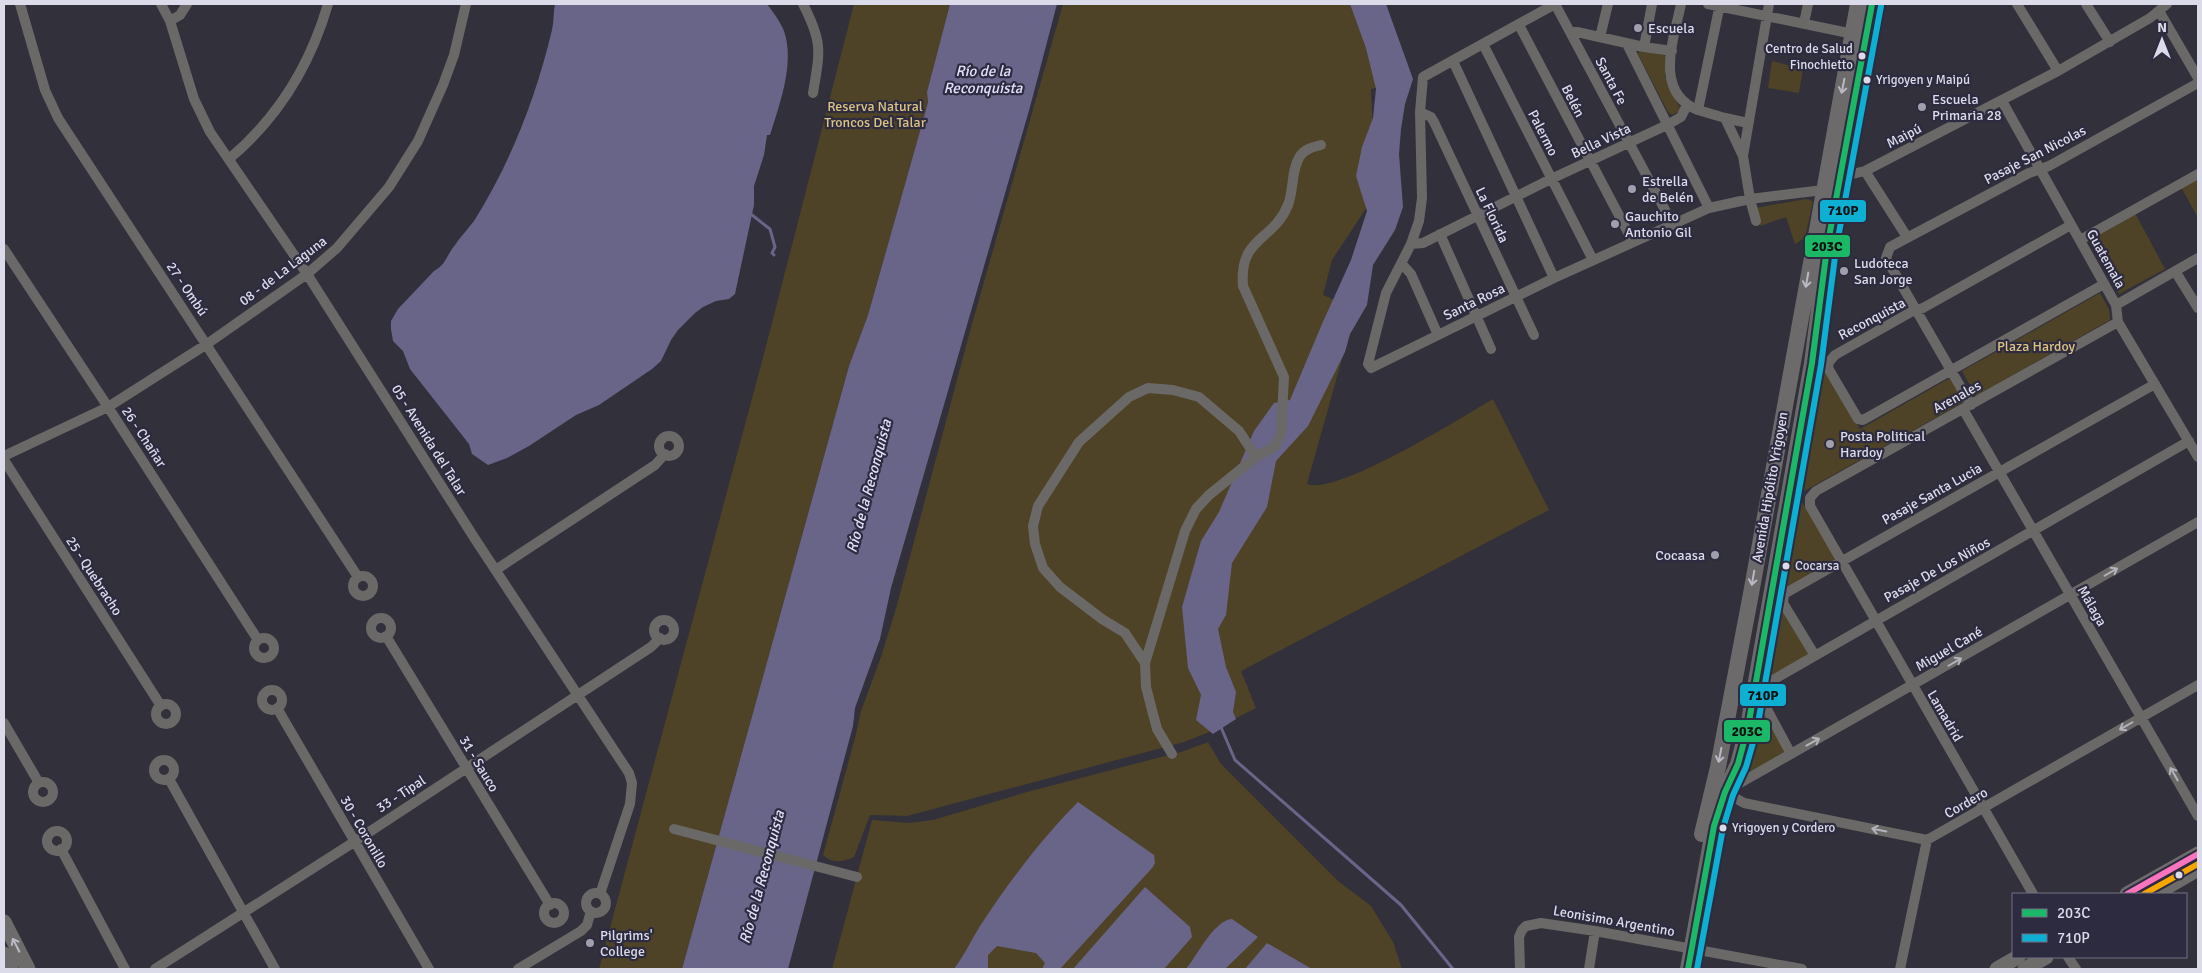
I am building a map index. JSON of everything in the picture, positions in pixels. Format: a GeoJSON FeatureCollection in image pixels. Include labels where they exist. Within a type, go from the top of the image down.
{"type":"FeatureCollection","features":[{"type":"Feature","properties":{"kind":"main road","name":"Avenida Hipólito Yrigoyen"},"geometry":{"type":"LineString","coordinates":[[1718,791],[1738,764],[1744,742],[1770,602],[1809,380],[1822,277],[1840,178],[1859,35],[1858,4]]}},
{"type":"Feature","properties":{"kind":"main road","name":"Avenida Hipólito Yrigoyen"},"geometry":{"type":"LineString","coordinates":[[1678,969],[1687,948],[1718,791],[1718,767],[1823,190],[1859,35],[1872,4]]}},
{"type":"Feature","properties":{"kind":"main road"},"geometry":{"type":"LineString","coordinates":[[1790,376],[1809,380]]}},
{"type":"Feature","properties":{"kind":"main road"},"geometry":{"type":"LineString","coordinates":[[1750,599],[1770,602]]}},
{"type":"Feature","properties":{"kind":"main road"},"geometry":{"type":"LineString","coordinates":[[2129,893],[2198,854]]}},
{"type":"Feature","properties":{"kind":"main road"},"geometry":{"type":"LineString","coordinates":[[2157,893],[2198,869]]}},
{"type":"Feature","properties":{"kind":"main road"},"geometry":{"type":"LineString","coordinates":[[4,922],[28,969]]}},
{"type":"Feature","properties":{"kind":"main road","name":"Avenida Hipólito Yrigoyen"},"geometry":{"type":"LineString","coordinates":[[1687,948],[1688,969]]}},
{"type":"Feature","properties":{"kind":"main road"},"geometry":{"type":"LineString","coordinates":[[4,954],[11,969]]}},
{"type":"Feature","properties":{"kind":"main road"},"geometry":{"type":"LineString","coordinates":[[1997,969],[2016,958]]}},
{"type":"Feature","properties":{"kind":"main road"},"geometry":{"type":"LineString","coordinates":[[2024,969],[2044,958]]}},
{"type":"Feature","properties":{"kind":"street","name":"27 - Ombú"},"geometry":{"type":"LineString","coordinates":[[20,4],[51,107],[94,176],[207,344],[358,577]]}},
{"type":"Feature","properties":{"kind":"street","name":"05 - Avenida del Talar"},"geometry":{"type":"LineString","coordinates":[[161,4],[170,22],[198,109],[210,132],[307,274],[475,539],[497,569],[629,773],[632,783],[630,804],[600,894],[606,901],[605,907],[598,912],[591,911],[587,925],[581,931],[518,969]]}},
{"type":"Feature","properties":{"kind":"street"},"geometry":{"type":"LineString","coordinates":[[170,22],[180,15],[187,4]]}},
{"type":"Feature","properties":{"kind":"street"},"geometry":{"type":"LineString","coordinates":[[229,159],[265,126],[282,105],[311,54],[328,4]]}},
{"type":"Feature","properties":{"kind":"street","name":"08 - de La Laguna"},"geometry":{"type":"LineString","coordinates":[[4,456],[108,407],[207,344],[307,274],[337,248],[374,207],[394,181],[418,141],[454,55],[466,4]]}},
{"type":"Feature","properties":{"kind":"street"},"geometry":{"type":"LineString","coordinates":[[803,4],[817,34],[819,48],[813,93]]}},
{"type":"Feature","properties":{"kind":"street"},"geometry":{"type":"LineString","coordinates":[[1554,278],[1514,197],[1453,61],[1555,4]]}},
{"type":"Feature","properties":{"kind":"street","name":"Santa Fe"},"geometry":{"type":"LineString","coordinates":[[1555,4],[1672,223]]}},
{"type":"Feature","properties":{"kind":"street"},"geometry":{"type":"LineString","coordinates":[[1600,37],[1608,4]]}},
{"type":"Feature","properties":{"kind":"street"},"geometry":{"type":"LineString","coordinates":[[1644,47],[1652,4]]}},
{"type":"Feature","properties":{"kind":"street"},"geometry":{"type":"LineString","coordinates":[[1681,4],[1672,50],[1670,78],[1681,100],[1687,106],[1698,110],[1748,123]]}},
{"type":"Feature","properties":{"kind":"street"},"geometry":{"type":"LineString","coordinates":[[1708,4],[1859,35]]}},
{"type":"Feature","properties":{"kind":"street"},"geometry":{"type":"LineString","coordinates":[[1743,156],[1769,4]]}},
{"type":"Feature","properties":{"kind":"street"},"geometry":{"type":"LineString","coordinates":[[1804,23],[1808,4]]}},
{"type":"Feature","properties":{"kind":"street"},"geometry":{"type":"LineString","coordinates":[[2017,4],[2058,71]]}},
{"type":"Feature","properties":{"kind":"street"},"geometry":{"type":"LineString","coordinates":[[2086,4],[2110,42]]}},
{"type":"Feature","properties":{"kind":"street","name":"Maipú"},"geometry":{"type":"LineString","coordinates":[[1840,178],[1865,171],[2002,101],[2110,42],[2159,12],[2168,4]]}},
{"type":"Feature","properties":{"kind":"street"},"geometry":{"type":"LineString","coordinates":[[1698,110],[1720,5]]}},
{"type":"Feature","properties":{"kind":"street"},"geometry":{"type":"LineString","coordinates":[[2159,12],[2198,78]]}},
{"type":"Feature","properties":{"kind":"street","name":"Belén"},"geometry":{"type":"LineString","coordinates":[[1519,25],[1633,242]]}},
{"type":"Feature","properties":{"kind":"street"},"geometry":{"type":"LineString","coordinates":[[1570,32],[1627,44],[1672,50]]}},
{"type":"Feature","properties":{"kind":"street","name":"Palermo"},"geometry":{"type":"LineString","coordinates":[[1483,44],[1593,260]]}},
{"type":"Feature","properties":{"kind":"street"},"geometry":{"type":"LineString","coordinates":[[1627,44],[1709,208]]}},
{"type":"Feature","properties":{"kind":"street","name":"Santa Rosa"},"geometry":{"type":"LineString","coordinates":[[1453,61],[1423,77],[1420,112],[1421,210],[1411,244],[1386,293],[1368,364],[1371,368],[1554,278],[1672,223],[1709,208],[1750,199],[1823,190],[1840,178]]}},
{"type":"Feature","properties":{"kind":"street","name":"Pasaje San Nicolas"},"geometry":{"type":"LineString","coordinates":[[1886,253],[1890,247],[2049,166],[2198,82]]}},
{"type":"Feature","properties":{"kind":"street","name":"Guatemala"},"geometry":{"type":"LineString","coordinates":[[2002,101],[2116,304],[2118,322],[2198,454]]}},
{"type":"Feature","properties":{"kind":"street","name":"Bella Vista"},"geometry":{"type":"LineString","coordinates":[[1411,244],[1422,243],[1551,179],[1668,125],[1681,117],[1687,106]]}},
{"type":"Feature","properties":{"kind":"street","name":"La Florida"},"geometry":{"type":"LineString","coordinates":[[1420,112],[1431,117],[1434,122],[1534,335]]}},
{"type":"Feature","properties":{"kind":"street"},"geometry":{"type":"LineString","coordinates":[[1725,118],[1743,156],[1750,199],[1756,221]]}},
{"type":"Feature","properties":{"kind":"street"},"geometry":{"type":"LineString","coordinates":[[1172,754],[1157,729],[1146,687],[1144,663],[1185,531],[1196,509],[1209,495],[1256,457],[1275,446],[1281,434],[1284,376],[1243,286],[1242,270],[1244,257],[1286,210],[1289,204],[1296,166],[1301,154],[1310,148],[1320,145]]}},
{"type":"Feature","properties":{"kind":"street"},"geometry":{"type":"LineString","coordinates":[[1865,171],[1907,238]]}},
{"type":"Feature","properties":{"kind":"street"},"geometry":{"type":"LineString","coordinates":[[2080,240],[2198,174]]}},
{"type":"Feature","properties":{"kind":"street","name":"Reconquista"},"geometry":{"type":"LineString","coordinates":[[1863,420],[1858,419],[1828,368],[1829,362],[1834,355],[2071,225]]}},
{"type":"Feature","properties":{"kind":"street"},"geometry":{"type":"LineString","coordinates":[[1440,234],[1475,317],[1491,348]]}},
{"type":"Feature","properties":{"kind":"street","name":"26 - Chañar"},"geometry":{"type":"LineString","coordinates":[[4,250],[258,640]]}},
{"type":"Feature","properties":{"kind":"street","name":"Málaga"},"geometry":{"type":"LineString","coordinates":[[1886,253],[1886,258],[1952,371],[1967,407],[1999,472],[2198,816]]}},
{"type":"Feature","properties":{"kind":"street"},"geometry":{"type":"LineString","coordinates":[[2116,304],[2198,258]]}},
{"type":"Feature","properties":{"kind":"street"},"geometry":{"type":"LineString","coordinates":[[1402,264],[1411,274],[1438,335]]}},
{"type":"Feature","properties":{"kind":"street"},"geometry":{"type":"LineString","coordinates":[[2175,271],[2198,308]]}},
{"type":"Feature","properties":{"kind":"street","name":"Arenales"},"geometry":{"type":"LineString","coordinates":[[1863,420],[2104,284]]}},
{"type":"Feature","properties":{"kind":"street","name":"Arenales"},"geometry":{"type":"LineString","coordinates":[[1810,498],[1816,491],[2118,322]]}},
{"type":"Feature","properties":{"kind":"street","name":"Pasaje Santa Lucia"},"geometry":{"type":"LineString","coordinates":[[1814,654],[1783,603],[1782,598],[1788,590],[2155,384]]}},
{"type":"Feature","properties":{"kind":"street"},"geometry":{"type":"LineString","coordinates":[[1144,663],[1125,633],[1102,619],[1060,587],[1043,568],[1035,544],[1033,526],[1038,506],[1079,442],[1129,397],[1148,388],[1173,390],[1199,397],[1239,431],[1256,457]]}},
{"type":"Feature","properties":{"kind":"street","name":"Pasaje De Los Niños"},"geometry":{"type":"LineString","coordinates":[[1791,754],[1763,702],[1766,684],[1814,654],[2033,532],[2189,441]]}},
{"type":"Feature","properties":{"kind":"street"},"geometry":{"type":"LineString","coordinates":[[497,569],[655,465],[664,454]]}},
{"type":"Feature","properties":{"kind":"street","name":"25 - Quebracho"},"geometry":{"type":"LineString","coordinates":[[4,460],[161,706]]}},
{"type":"Feature","properties":{"kind":"street","name":"Lamadrid"},"geometry":{"type":"LineString","coordinates":[[1810,498],[1810,506],[2032,893]]}},
{"type":"Feature","properties":{"kind":"street","name":"Miguel Cané"},"geometry":{"type":"LineString","coordinates":[[1718,791],[1791,754],[2198,522]]}},
{"type":"Feature","properties":{"kind":"street","name":"31 - Sauco"},"geometry":{"type":"LineString","coordinates":[[386,636],[550,905]]}},
{"type":"Feature","properties":{"kind":"street","name":"33 - Tipal"},"geometry":{"type":"LineString","coordinates":[[155,969],[354,842],[578,693],[651,647],[660,638]]}},
{"type":"Feature","properties":{"kind":"street","name":"Cordero"},"geometry":{"type":"LineString","coordinates":[[1927,840],[2198,685]]}},
{"type":"Feature","properties":{"kind":"street","name":"30 - Coronillo"},"geometry":{"type":"LineString","coordinates":[[277,708],[428,969]]}},
{"type":"Feature","properties":{"kind":"street"},"geometry":{"type":"LineString","coordinates":[[4,723],[39,783]]}},
{"type":"Feature","properties":{"kind":"street"},"geometry":{"type":"LineString","coordinates":[[169,778],[275,969]]}},
{"type":"Feature","properties":{"kind":"street"},"geometry":{"type":"LineString","coordinates":[[1718,791],[1744,803],[1927,840],[1900,969]]}},
{"type":"Feature","properties":{"kind":"street"},"geometry":{"type":"LineString","coordinates":[[674,829],[856,877]]}},
{"type":"Feature","properties":{"kind":"street"},"geometry":{"type":"LineString","coordinates":[[61,849],[125,969]]}},
{"type":"Feature","properties":{"kind":"street","name":"Leonisimo Argentino"},"geometry":{"type":"LineString","coordinates":[[1520,969],[1519,937],[1526,926],[1548,924],[1802,969]]}},
{"type":"Feature","properties":{"kind":"street"},"geometry":{"type":"LineString","coordinates":[[1589,969],[1595,931]]}},
{"type":"Feature","properties":{"kind":"street"},"geometry":{"type":"LineString","coordinates":[[2069,958],[2076,969]]}},
{"type":"Feature","properties":{"kind":"green space","name":"Reserva Natural Troncos Del Talar"},"geometry":{"type":"Polygon","coordinates":[[[854,4],[950,4],[927,92],[928,102],[868,315],[849,366],[682,969],[599,969],[765,350],[854,4]]]}},
{"type":"Feature","properties":{"kind":"green space"},"geometry":{"type":"Polygon","coordinates":[[[1063,4],[1382,4],[1409,80],[1371,89],[1373,135],[1371,201],[1332,260],[1323,295],[1356,309],[1307,484],[1322,485],[1371,467],[1400,453],[1493,399],[1549,510],[1241,671],[1256,708],[1207,733],[1184,742],[907,816],[870,815],[854,857],[842,861],[834,861],[823,855],[861,711],[881,657],[897,605],[970,331],[1063,4]]]}},
{"type":"Feature","properties":{"kind":"green space"},"geometry":{"type":"Polygon","coordinates":[[[1639,51],[1667,57],[1665,77],[1680,111],[1672,115],[1668,112],[1638,54],[1639,51]]]}},
{"type":"Feature","properties":{"kind":"green space"},"geometry":{"type":"Polygon","coordinates":[[[1772,61],[1803,69],[1799,93],[1768,88],[1772,61]]]}},
{"type":"Feature","properties":{"kind":"green space"},"geometry":{"type":"Polygon","coordinates":[[[2198,178],[2198,218],[2181,187],[2198,178]]]}},
{"type":"Feature","properties":{"kind":"green space"},"geometry":{"type":"Polygon","coordinates":[[[1806,199],[1813,201],[1805,238],[1795,244],[1786,217],[1760,226],[1755,208],[1806,199]]]}},
{"type":"Feature","properties":{"kind":"green space"},"geometry":{"type":"Polygon","coordinates":[[[2135,213],[2165,269],[2119,294],[2088,240],[2135,213]]]}},
{"type":"Feature","properties":{"kind":"green space","name":"Plaza Hardoy"},"geometry":{"type":"Polygon","coordinates":[[[2100,293],[2109,309],[2110,320],[1976,396],[1962,371],[2100,293]]]}},
{"type":"Feature","properties":{"kind":"green space"},"geometry":{"type":"Polygon","coordinates":[[[1822,363],[1860,429],[1950,378],[1964,402],[1797,495],[1841,561],[1780,596],[1812,405],[1822,363]]]}},
{"type":"Feature","properties":{"kind":"green space"},"geometry":{"type":"Polygon","coordinates":[[[1780,598],[1814,654],[1766,684],[1780,598]]]}},
{"type":"Feature","properties":{"kind":"green space"},"geometry":{"type":"Polygon","coordinates":[[[1763,702],[1791,754],[1751,771],[1747,764],[1763,702]]]}},
{"type":"Feature","properties":{"kind":"green space"},"geometry":{"type":"Polygon","coordinates":[[[1208,742],[1221,764],[1337,880],[1371,906],[1393,942],[1402,969],[832,969],[872,820],[909,823],[933,820],[1027,792],[1184,751],[1208,742]]]}},
{"type":"Feature","properties":{"kind":"water"},"geometry":{"type":"Polygon","coordinates":[[[555,4],[767,4],[784,31],[788,56],[787,70],[782,96],[770,135],[767,135],[764,155],[754,186],[754,205],[735,294],[729,299],[716,301],[703,307],[695,313],[678,330],[661,361],[652,369],[599,405],[576,415],[529,446],[507,458],[488,465],[472,454],[469,444],[410,369],[403,351],[393,341],[391,321],[398,309],[444,263],[452,248],[474,221],[500,176],[521,128],[546,55],[552,30],[555,4]]]}},
{"type":"Feature","properties":{"kind":"water","name":"Río de la Reconquista"},"geometry":{"type":"Polygon","coordinates":[[[950,4],[1057,4],[1030,107],[891,588],[880,639],[855,708],[853,726],[788,969],[682,969],[849,366],[868,315],[922,124],[928,102],[927,92],[950,4]]]}},
{"type":"Feature","properties":{"kind":"water"},"geometry":{"type":"Polygon","coordinates":[[[1350,4],[1386,4],[1413,79],[1405,104],[1399,154],[1403,207],[1395,230],[1373,265],[1367,305],[1350,334],[1345,352],[1308,426],[1276,461],[1267,507],[1232,563],[1226,615],[1218,629],[1226,667],[1236,692],[1233,712],[1236,719],[1213,734],[1196,720],[1201,695],[1188,668],[1182,607],[1201,541],[1219,512],[1254,431],[1274,403],[1290,400],[1351,260],[1367,211],[1356,176],[1362,147],[1373,118],[1376,89],[1366,48],[1350,4]]]}},
{"type":"Feature","properties":{"kind":"water"},"geometry":{"type":"Polygon","coordinates":[[[1078,802],[1154,855],[1155,863],[1153,867],[1060,969],[1042,969],[1045,963],[1036,953],[997,946],[988,955],[988,969],[954,969],[976,932],[1017,873],[1052,829],[1078,802]]]}},
{"type":"Feature","properties":{"kind":"water"},"geometry":{"type":"Polygon","coordinates":[[[1145,887],[1190,927],[1192,937],[1164,969],[1073,969],[1145,887]]]}},
{"type":"Feature","properties":{"kind":"water"},"geometry":{"type":"Polygon","coordinates":[[[1232,919],[1258,937],[1225,969],[1186,969],[1212,932],[1225,921],[1232,919]]]}},
{"type":"Feature","properties":{"kind":"water"},"geometry":{"type":"Polygon","coordinates":[[[1267,943],[1312,969],[1245,969],[1267,943]]]}},
{"type":"Feature","properties":{"kind":"waterway"},"geometry":{"type":"LineString","coordinates":[[752,215],[770,229],[775,247],[772,253],[774,255]]}},
{"type":"Feature","properties":{"kind":"waterway"},"geometry":{"type":"LineString","coordinates":[[1220,725],[1235,760],[1401,905],[1453,969]]}},
{"type":"Feature","properties":{"kind":"transit line","name":"203C"},"geometry":{"type":"LineString","coordinates":[[1688,969],[1714,826],[1725,792],[1738,764],[1748,727],[1812,363],[1827,248],[1872,4]]}},
{"type":"Feature","properties":{"kind":"transit line","name":"710P"},"geometry":{"type":"LineString","coordinates":[[1697,969],[1723,828],[1733,795],[1746,767],[1757,729],[1821,365],[1836,249],[1881,6]]}},
{"type":"Feature","properties":{"kind":"transit line"},"geometry":{"type":"LineString","coordinates":[[2129,893],[2198,854]]}},
{"type":"Feature","properties":{"kind":"transit line"},"geometry":{"type":"LineString","coordinates":[[2146,893],[2198,864]]}},
{"type":"Feature","properties":{"kind":"place","name":"Escuela"},"geometry":{"type":"Point","coordinates":[1638,28]}},
{"type":"Feature","properties":{"kind":"place","name":"Centro de Salud Finochietto"},"geometry":{"type":"Point","coordinates":[1862,56]}},
{"type":"Feature","properties":{"kind":"place","name":"Yrigoyen y Maipú"},"geometry":{"type":"Point","coordinates":[1867,80]}},
{"type":"Feature","properties":{"kind":"place","name":"Escuela Primaria 28"},"geometry":{"type":"Point","coordinates":[1922,107]}},
{"type":"Feature","properties":{"kind":"place","name":"Estrella de Belén"},"geometry":{"type":"Point","coordinates":[1632,189]}},
{"type":"Feature","properties":{"kind":"place","name":"Gauchito Antonio Gil"},"geometry":{"type":"Point","coordinates":[1615,224]}},
{"type":"Feature","properties":{"kind":"place","name":"Ludoteca San Jorge"},"geometry":{"type":"Point","coordinates":[1844,271]}},
{"type":"Feature","properties":{"kind":"place","name":"Posta Political Hardoy"},"geometry":{"type":"Point","coordinates":[1830,444]}},
{"type":"Feature","properties":{"kind":"place","name":"Cocaasa"},"geometry":{"type":"Point","coordinates":[1715,555]}},
{"type":"Feature","properties":{"kind":"place","name":"Cocarsa"},"geometry":{"type":"Point","coordinates":[1786,566]}},
{"type":"Feature","properties":{"kind":"place","name":"Yrigoyen y Cordero"},"geometry":{"type":"Point","coordinates":[1723,828]}},
{"type":"Feature","properties":{"kind":"place","name":"Pilgrims' College"},"geometry":{"type":"Point","coordinates":[590,943]}}]}
